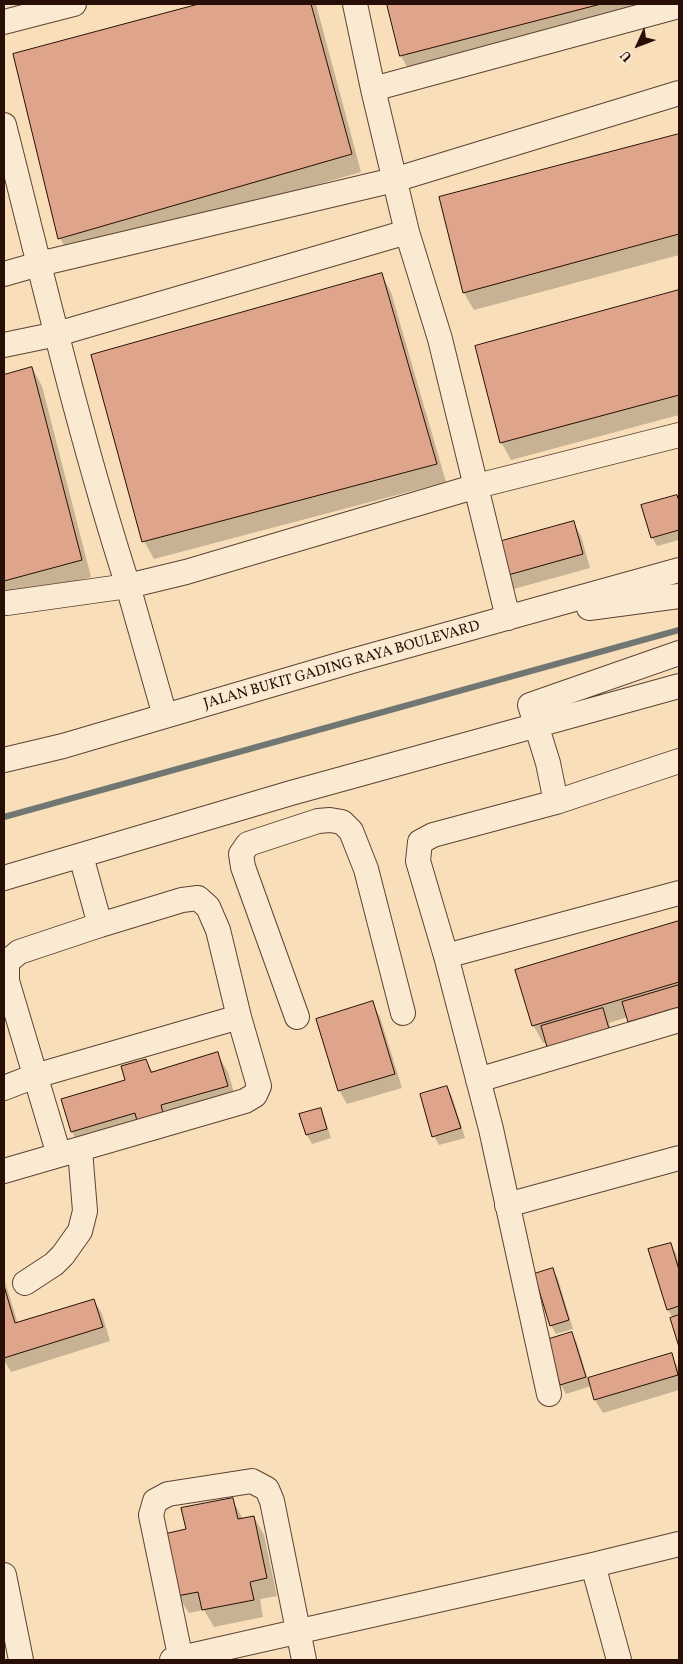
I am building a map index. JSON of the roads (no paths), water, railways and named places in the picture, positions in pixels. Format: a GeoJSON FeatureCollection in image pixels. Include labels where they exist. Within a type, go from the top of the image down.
{"type":"FeatureCollection","features":[{"type":"Feature","properties":{"kind":"street"},"geometry":{"type":"LineString","coordinates":[[4,22],[74,4]]}},
{"type":"Feature","properties":{"kind":"street"},"geometry":{"type":"LineString","coordinates":[[355,4],[394,180],[407,232],[440,339],[508,618],[679,596]]}},
{"type":"Feature","properties":{"kind":"street"},"geometry":{"type":"LineString","coordinates":[[373,89],[679,6]]}},
{"type":"Feature","properties":{"kind":"street"},"geometry":{"type":"LineString","coordinates":[[4,274],[39,264],[394,180],[679,93]]}},
{"type":"Feature","properties":{"kind":"street"},"geometry":{"type":"LineString","coordinates":[[4,125],[57,334],[112,536],[165,716]]}},
{"type":"Feature","properties":{"kind":"street"},"geometry":{"type":"LineString","coordinates":[[4,345],[57,334],[407,232]]}},
{"type":"Feature","properties":{"kind":"street"},"geometry":{"type":"LineString","coordinates":[[7,603],[128,586],[186,572],[477,486],[679,435]]}},
{"type":"Feature","properties":{"kind":"street","name":"JALAN BUKIT GADING RAYA BOULEVARD"},"geometry":{"type":"LineString","coordinates":[[4,760],[63,746],[361,659],[679,570]]}},
{"type":"Feature","properties":{"kind":"street"},"geometry":{"type":"LineString","coordinates":[[533,716],[679,653]]}},
{"type":"Feature","properties":{"kind":"street"},"geometry":{"type":"LineString","coordinates":[[4,878],[291,792],[533,716],[679,686]]}},
{"type":"Feature","properties":{"kind":"street"},"geometry":{"type":"LineString","coordinates":[[533,716],[548,762],[556,802]]}},
{"type":"Feature","properties":{"kind":"street"},"geometry":{"type":"LineString","coordinates":[[549,1394],[491,1128],[446,956],[418,861],[420,842],[433,835],[556,802],[679,761]]}},
{"type":"Feature","properties":{"kind":"street"},"geometry":{"type":"LineString","coordinates":[[291,792],[297,827]]}},
{"type":"Feature","properties":{"kind":"street"},"geometry":{"type":"LineString","coordinates":[[296,1017],[243,867],[241,854],[248,844],[297,827],[330,820],[342,822],[351,831],[366,869],[403,1013]]}},
{"type":"Feature","properties":{"kind":"street"},"geometry":{"type":"LineString","coordinates":[[81,856],[100,925]]}},
{"type":"Feature","properties":{"kind":"street"},"geometry":{"type":"LineString","coordinates":[[446,956],[679,893]]}},
{"type":"Feature","properties":{"kind":"street"},"geometry":{"type":"LineString","coordinates":[[4,1172],[70,1152],[245,1101],[255,1095],[259,1086],[239,1017],[218,930],[208,907],[198,898],[182,900],[19,952],[7,962],[7,981],[35,1076],[70,1152],[85,1211],[80,1231],[63,1255],[54,1264],[25,1283]]}},
{"type":"Feature","properties":{"kind":"street"},"geometry":{"type":"LineString","coordinates":[[4,1088],[35,1076],[239,1017]]}},
{"type":"Feature","properties":{"kind":"street"},"geometry":{"type":"LineString","coordinates":[[478,1080],[679,1020]]}},
{"type":"Feature","properties":{"kind":"street"},"geometry":{"type":"LineString","coordinates":[[507,1205],[679,1158]]}},
{"type":"Feature","properties":{"kind":"street"},"geometry":{"type":"LineString","coordinates":[[304,1660],[298,1631],[272,1501],[267,1489],[252,1482],[168,1494],[155,1501],[151,1515],[178,1660],[298,1631],[679,1544]]}},
{"type":"Feature","properties":{"kind":"street"},"geometry":{"type":"LineString","coordinates":[[593,1565],[619,1660]]}},
{"type":"Feature","properties":{"kind":"street"},"geometry":{"type":"LineString","coordinates":[[4,1575],[21,1660]]}},
{"type":"Feature","properties":{"kind":"waterway"},"geometry":{"type":"LineString","coordinates":[[4,817],[679,630]]}}]}
